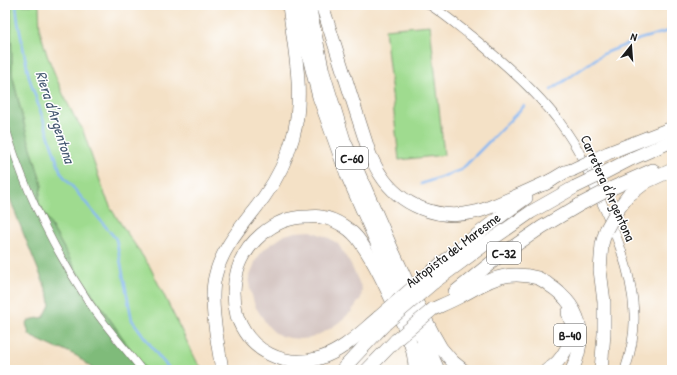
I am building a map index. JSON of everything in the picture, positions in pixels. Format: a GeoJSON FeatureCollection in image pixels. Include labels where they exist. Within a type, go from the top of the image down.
{"type":"FeatureCollection","features":[{"type":"Feature","properties":{"kind":"highway"},"geometry":{"type":"LineString","coordinates":[[222,370],[214,308],[213,291],[215,277],[222,257],[236,234],[264,197],[282,167],[294,136],[299,108],[299,91],[289,5]]}},
{"type":"Feature","properties":{"kind":"highway","name":"C-60"},"geometry":{"type":"LineString","coordinates":[[297,5],[314,80],[349,181],[410,315]]}},
{"type":"Feature","properties":{"kind":"highway","name":"C-60"},"geometry":{"type":"LineString","coordinates":[[309,5],[323,72],[344,140],[417,303],[434,349],[447,370]]}},
{"type":"Feature","properties":{"kind":"highway"},"geometry":{"type":"LineString","coordinates":[[322,5],[370,155],[380,174],[393,190],[402,198],[422,209],[436,213],[448,215],[460,214],[476,212],[552,180]]}},
{"type":"Feature","properties":{"kind":"highway"},"geometry":{"type":"LineString","coordinates":[[429,280],[470,240],[504,213],[552,180],[565,172],[608,153],[672,128]]}},
{"type":"Feature","properties":{"kind":"highway","name":"Autopista del Maresme"},"geometry":{"type":"LineString","coordinates":[[342,370],[382,321],[429,280],[531,212],[631,159],[672,141]]}},
{"type":"Feature","properties":{"kind":"highway","name":"C-32"},"geometry":{"type":"LineString","coordinates":[[367,370],[396,340],[433,309],[497,258],[542,227],[610,189],[672,162]]}},
{"type":"Feature","properties":{"kind":"highway"},"geometry":{"type":"LineString","coordinates":[[600,370],[604,334],[604,302],[600,270],[602,244],[606,230],[616,212],[628,196],[646,182],[672,170]]}},
{"type":"Feature","properties":{"kind":"highway"},"geometry":{"type":"LineString","coordinates":[[382,321],[338,350],[320,358],[302,361],[283,360],[269,354],[254,343],[245,331],[237,315],[234,299],[234,282],[239,264],[246,250],[256,239],[278,223],[292,218],[322,217],[347,228],[358,238],[378,271],[410,339],[415,361],[415,370]]}},
{"type":"Feature","properties":{"kind":"highway"},"geometry":{"type":"LineString","coordinates":[[433,309],[462,296],[478,286],[505,276],[523,275],[540,279],[561,294],[570,304],[576,316],[580,331],[580,344],[578,358],[572,370]]}},
{"type":"Feature","properties":{"kind":"highway","name":"B-40"},"geometry":{"type":"LineString","coordinates":[[547,370],[561,358],[567,348],[570,334],[571,323],[561,294]]}},
{"type":"Feature","properties":{"kind":"highway"},"geometry":{"type":"LineString","coordinates":[[417,303],[441,348],[452,361],[463,370]]}},
{"type":"Feature","properties":{"kind":"highway"},"geometry":{"type":"LineString","coordinates":[[410,315],[422,349],[425,370]]}},
{"type":"Feature","properties":{"kind":"highway"},"geometry":{"type":"LineString","coordinates":[[410,315],[438,370]]}},
{"type":"Feature","properties":{"kind":"street","name":"Carretera d'Argentona"},"geometry":{"type":"LineString","coordinates":[[430,5],[495,55],[540,99],[558,120],[575,146],[606,212],[619,245],[630,287],[634,313],[633,334],[630,354],[625,370]]}},
{"type":"Feature","properties":{"kind":"street"},"geometry":{"type":"LineString","coordinates":[[5,125],[12,150],[36,209],[59,255],[88,301],[142,370]]}},
{"type":"Feature","properties":{"kind":"shaded area"},"geometry":{"type":"Polygon","coordinates":[[[311,231],[329,238],[338,244],[351,265],[362,289],[361,298],[351,312],[326,331],[311,338],[300,339],[281,336],[268,326],[255,306],[249,279],[255,262],[263,250],[285,235],[296,232],[311,231]]]}},
{"type":"Feature","properties":{"kind":"green space"},"geometry":{"type":"Polygon","coordinates":[[[5,5],[11,5],[12,74],[25,128],[42,185],[38,202],[76,270],[146,370],[94,370],[77,356],[60,348],[58,349],[32,337],[29,334],[26,323],[32,319],[44,317],[50,305],[49,296],[5,186],[5,5]]]}},
{"type":"Feature","properties":{"kind":"green space"},"geometry":{"type":"Polygon","coordinates":[[[11,5],[39,5],[40,31],[47,55],[63,94],[82,128],[105,195],[113,212],[150,267],[197,362],[204,370],[146,370],[76,270],[38,202],[42,185],[25,128],[12,74],[11,5]]]}},
{"type":"Feature","properties":{"kind":"green space"},"geometry":{"type":"Polygon","coordinates":[[[430,25],[444,155],[399,160],[385,29],[430,25]]]}},
{"type":"Feature","properties":{"kind":"waterway","name":"Riera d'Argentona"},"geometry":{"type":"LineString","coordinates":[[16,5],[29,77],[61,173],[116,239],[132,320],[160,358],[171,370]]}},
{"type":"Feature","properties":{"kind":"waterway"},"geometry":{"type":"LineString","coordinates":[[551,90],[603,54],[640,39],[672,30]]}},
{"type":"Feature","properties":{"kind":"waterway"},"geometry":{"type":"LineString","coordinates":[[421,184],[461,170],[524,106]]}}]}
